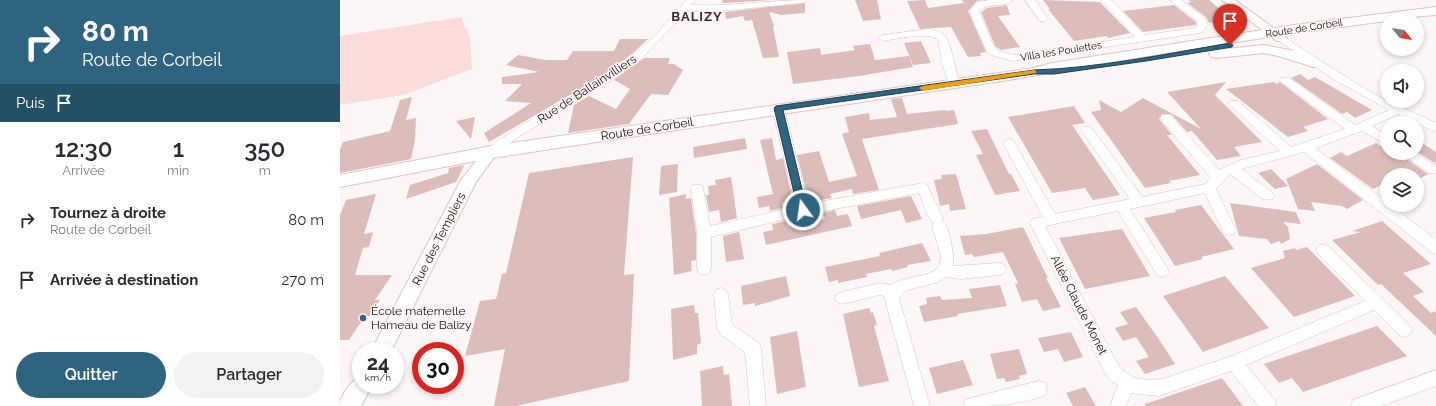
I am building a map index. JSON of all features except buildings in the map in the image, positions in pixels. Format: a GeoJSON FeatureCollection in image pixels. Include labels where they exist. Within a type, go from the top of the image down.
{"type":"FeatureCollection","features":[{"type":"Feature","properties":{"kind":"main road","name":"Route de Corbeil"},"geometry":{"type":"LineString","coordinates":[[340,182],[491,152],[778,108],[1034,72],[1054,71],[1146,59],[1382,17],[1434,11]]}},
{"type":"Feature","properties":{"kind":"main road","name":"Route de Corbeil"},"geometry":{"type":"LineString","coordinates":[[1424,13],[1434,11]]}},
{"type":"Feature","properties":{"kind":"main road","name":"Route de Corbeil"},"geometry":{"type":"LineString","coordinates":[[1034,72],[1052,67],[1380,22]]}},
{"type":"Feature","properties":{"kind":"main road"},"geometry":{"type":"LineString","coordinates":[[1146,59],[1157,61],[1264,49],[1284,53],[1313,63]]}},
{"type":"Feature","properties":{"kind":"street"},"geometry":{"type":"LineString","coordinates":[[688,4],[709,9],[802,0]]}},
{"type":"Feature","properties":{"kind":"street","name":"Villa les Poulettes"},"geometry":{"type":"LineString","coordinates":[[1008,0],[980,4],[974,11],[990,48],[995,54],[1013,58],[1199,30],[1203,25],[1202,20],[1175,0]]}},
{"type":"Feature","properties":{"kind":"street"},"geometry":{"type":"LineString","coordinates":[[1030,0],[1043,19]]}},
{"type":"Feature","properties":{"kind":"street"},"geometry":{"type":"LineString","coordinates":[[1106,0],[1141,38]]}},
{"type":"Feature","properties":{"kind":"street"},"geometry":{"type":"LineString","coordinates":[[1228,0],[1278,35],[1313,63],[1350,86],[1436,128]]}},
{"type":"Feature","properties":{"kind":"street","name":"Rue de Ballainvilliers"},"geometry":{"type":"LineString","coordinates":[[491,152],[514,134],[584,92],[637,57],[688,4]]}},
{"type":"Feature","properties":{"kind":"street"},"geometry":{"type":"LineString","coordinates":[[883,38],[928,32],[940,35],[943,40],[951,75],[955,84]]}},
{"type":"Feature","properties":{"kind":"street"},"geometry":{"type":"LineString","coordinates":[[1285,80],[1359,128],[1380,138]]}},
{"type":"Feature","properties":{"kind":"street"},"geometry":{"type":"LineString","coordinates":[[1234,103],[1289,152]]}},
{"type":"Feature","properties":{"kind":"street"},"geometry":{"type":"LineString","coordinates":[[778,108],[803,210]]}},
{"type":"Feature","properties":{"kind":"street"},"geometry":{"type":"LineString","coordinates":[[1044,222],[1209,188],[1215,183],[1218,177],[1231,168],[1305,147],[1359,128],[1398,110]]}},
{"type":"Feature","properties":{"kind":"street"},"geometry":{"type":"LineString","coordinates":[[1166,118],[1218,177]]}},
{"type":"Feature","properties":{"kind":"street"},"geometry":{"type":"LineString","coordinates":[[1087,130],[1140,203]]}},
{"type":"Feature","properties":{"kind":"street","name":"Allée Claude Monet"},"geometry":{"type":"LineString","coordinates":[[1009,143],[1112,368],[1117,376],[1127,383]]}},
{"type":"Feature","properties":{"kind":"street"},"geometry":{"type":"LineString","coordinates":[[1305,147],[1385,207],[1436,248]]}},
{"type":"Feature","properties":{"kind":"street","name":"Rue des Templiers"},"geometry":{"type":"LineString","coordinates":[[386,342],[469,180],[491,152]]}},
{"type":"Feature","properties":{"kind":"street"},"geometry":{"type":"LineString","coordinates":[[1417,160],[1433,170]]}},
{"type":"Feature","properties":{"kind":"street"},"geometry":{"type":"LineString","coordinates":[[1231,168],[1268,196]]}},
{"type":"Feature","properties":{"kind":"street"},"geometry":{"type":"LineString","coordinates":[[697,188],[704,233],[704,269]]}},
{"type":"Feature","properties":{"kind":"street"},"geometry":{"type":"LineString","coordinates":[[704,233],[803,210],[923,188],[938,221],[947,257],[947,267],[942,274],[905,284],[893,292],[891,297],[922,406]]}},
{"type":"Feature","properties":{"kind":"street"},"geometry":{"type":"LineString","coordinates":[[1209,188],[1229,230]]}},
{"type":"Feature","properties":{"kind":"street"},"geometry":{"type":"LineString","coordinates":[[1122,207],[1162,271]]}},
{"type":"Feature","properties":{"kind":"street"},"geometry":{"type":"LineString","coordinates":[[1323,250],[1404,330]]}},
{"type":"Feature","properties":{"kind":"street"},"geometry":{"type":"LineString","coordinates":[[944,271],[960,273],[999,269]]}},
{"type":"Feature","properties":{"kind":"street"},"geometry":{"type":"LineString","coordinates":[[842,298],[880,289],[893,292]]}},
{"type":"Feature","properties":{"kind":"street"},"geometry":{"type":"LineString","coordinates":[[722,294],[725,329],[753,348],[758,406]]}},
{"type":"Feature","properties":{"kind":"street"},"geometry":{"type":"LineString","coordinates":[[1118,406],[1127,383],[1135,387],[1159,388],[1234,363],[1376,303]]}},
{"type":"Feature","properties":{"kind":"street"},"geometry":{"type":"LineString","coordinates":[[1234,363],[1268,406]]}},
{"type":"Feature","properties":{"kind":"street"},"geometry":{"type":"LineString","coordinates":[[1359,406],[1436,378]]}},
{"type":"Feature","properties":{"kind":"street"},"geometry":{"type":"LineString","coordinates":[[971,406],[1039,389]]}},
{"type":"Feature","properties":{"kind":"street"},"geometry":{"type":"LineString","coordinates":[[350,406],[357,394]]}},
{"type":"Feature","properties":{"kind":"shaded area"},"geometry":{"type":"Polygon","coordinates":[[[461,17],[470,38],[472,69],[403,95],[340,105],[340,36],[461,17]]]}},
{"type":"Feature","properties":{"kind":"slow traffic"},"geometry":{"type":"LineString","coordinates":[[923,88],[1034,72]]}},
{"type":"Feature","properties":{"kind":"place","name":"École maternelle Hameau de Balizy"},"geometry":{"type":"Point","coordinates":[363,318]}},
{"type":"Feature","properties":{"kind":"district","name":"BALIZY"},"geometry":{"type":"Point","coordinates":[697,16]}},
{"type":"Feature","properties":{"kind":"route"},"geometry":{"type":"LineString","coordinates":[[803,210],[778,108],[1034,72],[1054,71],[1146,59],[1230,45]]}}]}
